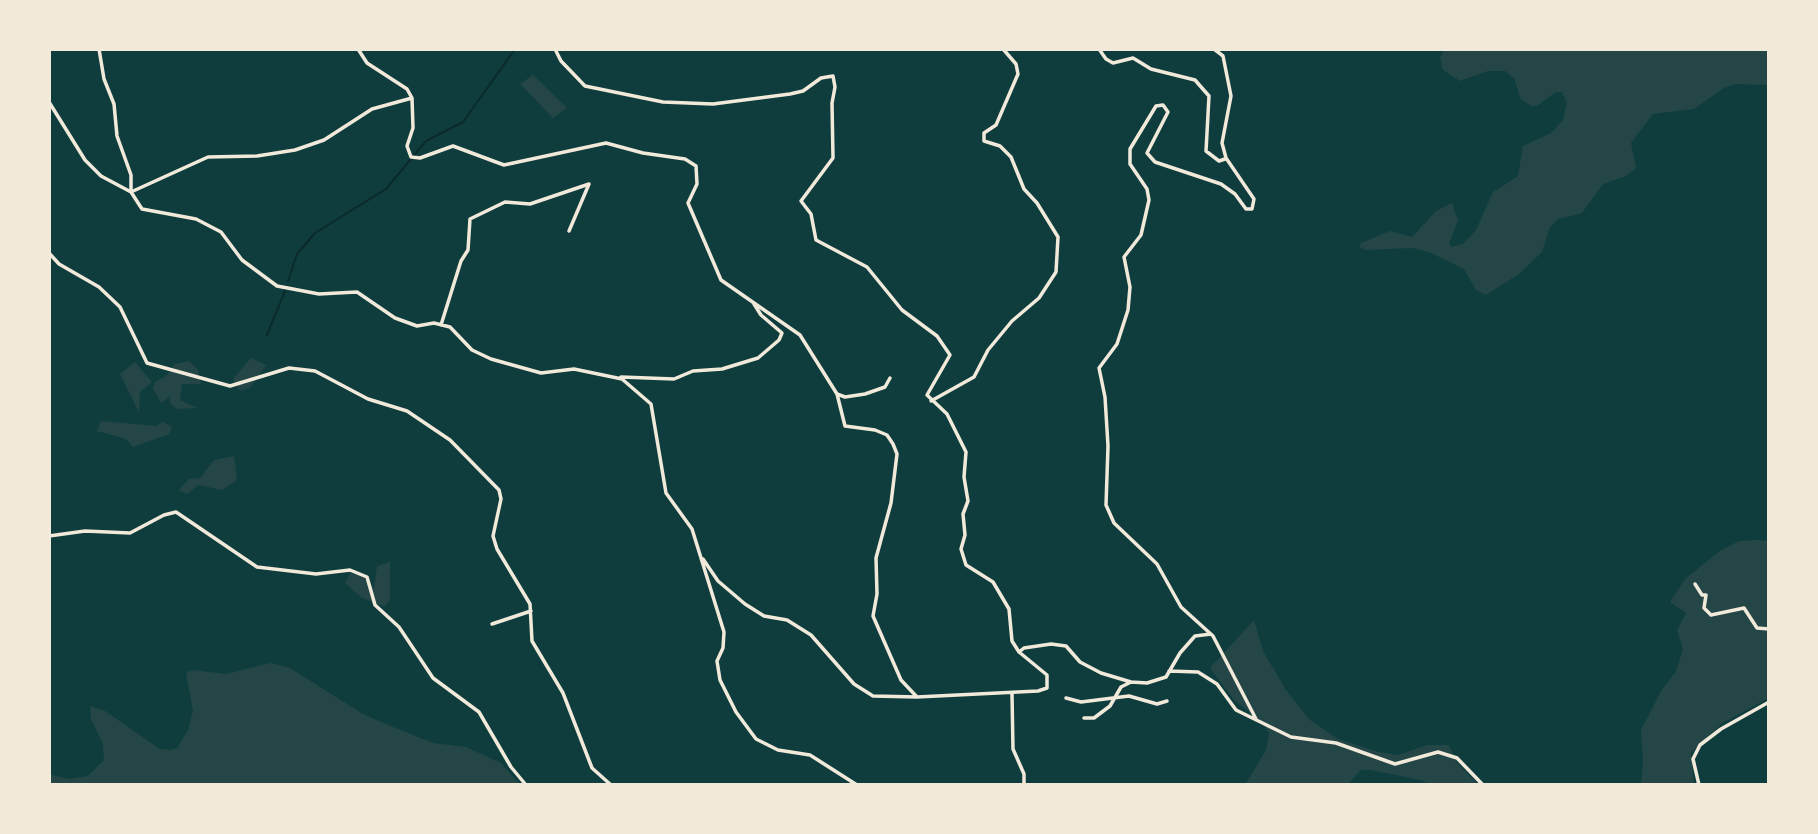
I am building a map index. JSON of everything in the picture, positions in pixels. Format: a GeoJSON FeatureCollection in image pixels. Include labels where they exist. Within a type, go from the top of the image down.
{"type":"FeatureCollection","features":[{"type":"Feature","properties":{"kind":"street"},"geometry":{"type":"LineString","coordinates":[[99,49],[104,79],[114,104],[117,136],[131,175],[131,192]]}},
{"type":"Feature","properties":{"kind":"street"},"geometry":{"type":"LineString","coordinates":[[358,49],[367,64],[407,89],[412,98],[414,109],[407,152],[415,158],[453,146],[504,166],[606,142],[685,159],[696,166],[697,184],[688,203],[721,280],[800,335],[837,394],[845,426],[887,435],[897,454],[891,503],[876,558],[877,594],[873,616],[901,680],[917,697]]}},
{"type":"Feature","properties":{"kind":"street"},"geometry":{"type":"LineString","coordinates":[[555,49],[561,61],[585,86],[663,102],[713,104],[780,95],[803,91],[821,78],[833,76],[833,158],[801,201],[811,214],[816,240],[867,267],[902,310],[937,336],[950,355],[927,395],[947,414],[966,452],[964,477],[968,501],[963,514],[965,535],[961,549],[966,565],[993,582],[1009,609],[1012,641],[1019,652],[1047,675],[1047,688],[1012,694],[873,696],[854,684],[811,635],[787,620],[764,616],[718,581],[699,551]]}},
{"type":"Feature","properties":{"kind":"street"},"geometry":{"type":"LineString","coordinates":[[931,401],[974,377],[988,350],[1012,321],[1039,298],[1056,272],[1058,237],[1037,203],[1024,189],[1012,157],[1000,146],[984,141],[984,134],[996,125],[1018,74],[1016,64],[1003,49]]}},
{"type":"Feature","properties":{"kind":"street"},"geometry":{"type":"LineString","coordinates":[[1099,49],[1106,59],[1113,62],[1133,58],[1151,69],[1195,80],[1209,96],[1206,151],[1219,161],[1226,158]]}},
{"type":"Feature","properties":{"kind":"street"},"geometry":{"type":"LineString","coordinates":[[1214,49],[1223,56],[1231,96],[1222,143],[1226,158],[1254,199],[1252,209],[1245,209],[1235,194],[1222,184],[1155,162],[1147,153],[1168,112],[1163,105],[1156,106],[1130,149],[1130,164],[1147,189],[1149,200],[1141,235],[1124,257],[1130,287],[1128,310],[1117,344],[1099,368],[1105,397],[1106,505],[1114,523],[1157,564],[1181,607],[1211,634],[1256,719]]}},
{"type":"Feature","properties":{"kind":"street"},"geometry":{"type":"LineString","coordinates":[[131,192],[208,157],[257,156],[295,150],[324,140],[372,109],[412,98]]}},
{"type":"Feature","properties":{"kind":"street"},"geometry":{"type":"LineString","coordinates":[[49,102],[85,160],[101,176],[131,192],[142,209],[196,219],[220,232],[242,260],[277,286],[319,294],[357,292],[395,318],[417,326],[450,327],[472,350],[491,359],[541,373],[574,369],[618,377],[674,379],[693,371],[722,369],[758,358],[779,340],[782,333],[761,316],[753,302]]}},
{"type":"Feature","properties":{"kind":"street"},"geometry":{"type":"LineString","coordinates":[[441,325],[461,261],[468,250],[470,219],[505,202],[530,204],[589,184],[569,231]]}},
{"type":"Feature","properties":{"kind":"street"},"geometry":{"type":"LineString","coordinates":[[49,254],[59,264],[99,287],[120,307],[147,363],[230,386],[289,368],[315,371],[368,399],[407,411],[450,440],[499,490],[501,499],[493,536],[504,563],[530,604],[532,641],[563,693],[592,768],[611,785]]}},
{"type":"Feature","properties":{"kind":"street"},"geometry":{"type":"LineString","coordinates":[[618,377],[651,404],[666,493],[692,529],[724,632],[723,648],[717,662],[720,680],[736,712],[756,739],[778,750],[810,755],[858,785]]}},
{"type":"Feature","properties":{"kind":"street"},"geometry":{"type":"LineString","coordinates":[[837,394],[845,397],[865,394],[885,387],[891,378]]}},
{"type":"Feature","properties":{"kind":"street"},"geometry":{"type":"LineString","coordinates":[[49,536],[85,531],[130,533],[164,515],[176,512],[257,567],[316,574],[349,570],[367,577],[375,605],[399,627],[433,678],[479,712],[511,767],[526,785]]}},
{"type":"Feature","properties":{"kind":"street"},"geometry":{"type":"LineString","coordinates":[[1695,584],[1702,595],[1706,595],[1704,608],[1711,615],[1744,608],[1758,628],[1769,629]]}},
{"type":"Feature","properties":{"kind":"street"},"geometry":{"type":"LineString","coordinates":[[492,624],[531,611]]}},
{"type":"Feature","properties":{"kind":"street"},"geometry":{"type":"LineString","coordinates":[[1019,652],[1032,646],[1066,646],[1080,662],[1101,673],[1130,682],[1159,681],[1166,677],[1195,636],[1211,634]]}},
{"type":"Feature","properties":{"kind":"street"},"geometry":{"type":"LineString","coordinates":[[1169,671],[1198,672],[1217,684],[1236,710],[1292,737],[1336,743],[1395,764],[1438,752],[1457,758],[1483,785]]}},
{"type":"Feature","properties":{"kind":"street"},"geometry":{"type":"LineString","coordinates":[[1084,718],[1094,718],[1117,696],[1121,687],[1130,682]]}},
{"type":"Feature","properties":{"kind":"street"},"geometry":{"type":"LineString","coordinates":[[1012,694],[1013,749],[1024,774],[1024,785]]}},
{"type":"Feature","properties":{"kind":"street"},"geometry":{"type":"LineString","coordinates":[[1066,698],[1082,702],[1117,696],[1142,697],[1157,704],[1167,701]]}},
{"type":"Feature","properties":{"kind":"street"},"geometry":{"type":"LineString","coordinates":[[1699,785],[1693,759],[1700,746],[1721,729],[1769,702]]}},
{"type":"Feature","properties":{"kind":"shaded area"},"geometry":{"type":"Polygon","coordinates":[[[1444,49],[1769,49],[1769,85],[1736,84],[1724,88],[1694,109],[1653,114],[1631,143],[1636,168],[1626,176],[1603,184],[1582,213],[1558,219],[1550,227],[1542,252],[1519,274],[1486,295],[1476,290],[1464,269],[1429,252],[1412,248],[1366,250],[1359,247],[1361,243],[1390,231],[1412,237],[1436,211],[1452,203],[1458,221],[1449,243],[1452,247],[1463,244],[1476,230],[1493,192],[1518,176],[1523,146],[1551,133],[1563,120],[1567,102],[1562,92],[1556,92],[1537,106],[1532,106],[1521,100],[1514,78],[1505,71],[1488,71],[1460,81],[1443,70],[1440,58],[1444,49]]]}},
{"type":"Feature","properties":{"kind":"shaded area"},"geometry":{"type":"Polygon","coordinates":[[[533,75],[567,108],[553,118],[520,84],[533,75]]]}},
{"type":"Feature","properties":{"kind":"shaded area"},"geometry":{"type":"Polygon","coordinates":[[[251,358],[266,365],[250,388],[240,391],[233,379],[251,358]]]}},
{"type":"Feature","properties":{"kind":"shaded area"},"geometry":{"type":"Polygon","coordinates":[[[189,361],[198,370],[201,384],[182,384],[180,400],[197,408],[177,409],[170,403],[170,396],[161,403],[153,388],[155,382],[166,376],[175,364],[189,361]]]}},
{"type":"Feature","properties":{"kind":"shaded area"},"geometry":{"type":"Polygon","coordinates":[[[135,362],[152,382],[140,392],[139,412],[120,374],[135,362]]]}},
{"type":"Feature","properties":{"kind":"shaded area"},"geometry":{"type":"Polygon","coordinates":[[[101,421],[156,426],[163,422],[172,427],[169,434],[133,447],[126,439],[97,431],[101,421]]]}},
{"type":"Feature","properties":{"kind":"shaded area"},"geometry":{"type":"Polygon","coordinates":[[[234,456],[237,480],[222,490],[198,485],[187,494],[179,490],[189,479],[200,478],[214,460],[234,456]]]}},
{"type":"Feature","properties":{"kind":"shaded area"},"geometry":{"type":"Polygon","coordinates":[[[1739,541],[1769,541],[1769,698],[1721,724],[1691,753],[1694,785],[1641,785],[1641,730],[1661,691],[1676,671],[1683,649],[1677,630],[1686,613],[1671,603],[1671,600],[1686,578],[1721,550],[1739,541]]]}},
{"type":"Feature","properties":{"kind":"shaded area"},"geometry":{"type":"Polygon","coordinates":[[[390,562],[390,600],[384,606],[362,598],[345,583],[350,573],[362,576],[374,588],[377,566],[390,562]]]}},
{"type":"Feature","properties":{"kind":"shaded area"},"geometry":{"type":"Polygon","coordinates":[[[1254,620],[1263,651],[1286,690],[1310,720],[1338,739],[1379,752],[1398,755],[1427,745],[1449,745],[1456,762],[1479,785],[1431,785],[1421,780],[1361,770],[1347,785],[1245,785],[1266,750],[1269,733],[1259,719],[1234,700],[1210,668],[1254,620]]]}},
{"type":"Feature","properties":{"kind":"shaded area"},"geometry":{"type":"Polygon","coordinates":[[[270,663],[290,668],[363,714],[383,723],[433,743],[466,747],[501,763],[520,785],[49,785],[49,774],[69,779],[88,776],[104,760],[103,744],[91,719],[90,706],[105,711],[160,749],[171,750],[177,748],[188,730],[193,711],[186,673],[193,670],[226,674],[270,663]]]}},
{"type":"Feature","properties":{"kind":"waterway"},"geometry":{"type":"LineString","coordinates":[[288,281],[297,254],[315,233],[386,189],[426,141],[463,122],[515,49]]}},
{"type":"Feature","properties":{"kind":"waterway"},"geometry":{"type":"LineString","coordinates":[[267,335],[285,291]]}}]}
